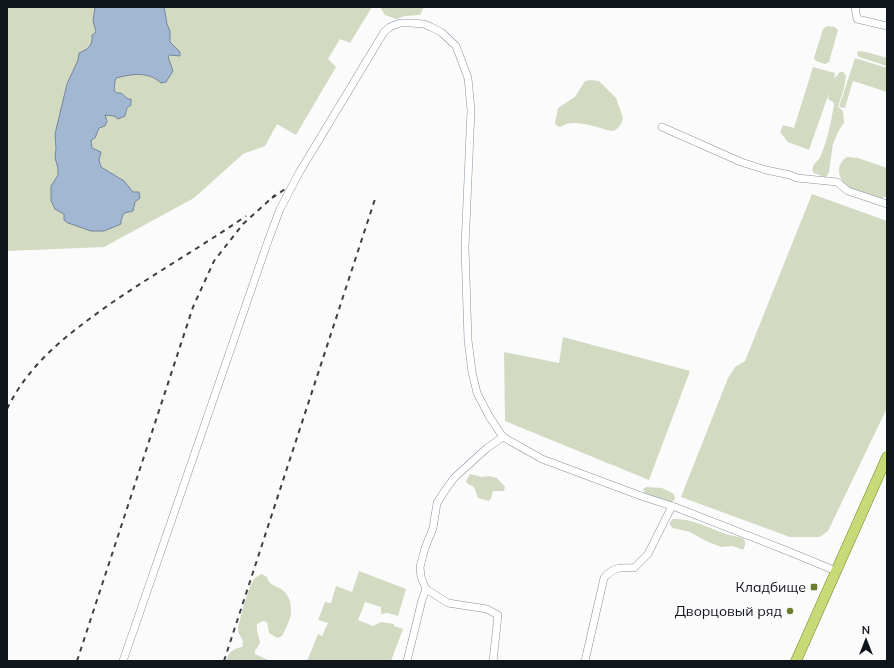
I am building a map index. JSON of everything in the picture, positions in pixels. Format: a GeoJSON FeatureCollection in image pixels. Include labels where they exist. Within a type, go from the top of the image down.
{"type":"FeatureCollection","features":[{"type":"Feature","properties":{"kind":"main road"},"geometry":{"type":"LineString","coordinates":[[796,661],[887,457]]}},
{"type":"Feature","properties":{"kind":"street"},"geometry":{"type":"LineString","coordinates":[[855,7],[857,19],[887,26]]}},
{"type":"Feature","properties":{"kind":"street"},"geometry":{"type":"LineString","coordinates":[[123,661],[280,209],[299,173],[384,32],[390,27],[400,23],[424,24],[449,38],[456,46],[468,78],[471,110],[465,247],[468,340],[472,372],[477,393],[489,416],[503,437],[542,459],[672,506],[836,571]]}},
{"type":"Feature","properties":{"kind":"street"},"geometry":{"type":"LineString","coordinates":[[662,127],[742,162],[797,178],[837,182],[848,191],[887,204]]}},
{"type":"Feature","properties":{"kind":"street"},"geometry":{"type":"LineString","coordinates":[[494,661],[498,615],[487,609],[448,604],[426,589],[421,577],[420,567],[425,548],[433,528],[437,503],[454,478],[487,448],[503,437]]}},
{"type":"Feature","properties":{"kind":"street"},"geometry":{"type":"LineString","coordinates":[[585,661],[604,578],[609,571],[615,568],[634,568],[648,554],[672,506]]}},
{"type":"Feature","properties":{"kind":"street"},"geometry":{"type":"LineString","coordinates":[[408,661],[422,600],[426,589]]}},
{"type":"Feature","properties":{"kind":"green space"},"geometry":{"type":"Polygon","coordinates":[[[7,7],[372,7],[350,43],[340,39],[328,59],[336,67],[296,135],[277,124],[265,146],[243,154],[194,198],[104,247],[7,251],[7,7]]]}},
{"type":"Feature","properties":{"kind":"green space"},"geometry":{"type":"Polygon","coordinates":[[[380,7],[424,7],[420,15],[405,16],[396,19],[385,15],[380,7]]]}},
{"type":"Feature","properties":{"kind":"green space"},"geometry":{"type":"Polygon","coordinates":[[[827,26],[835,27],[838,30],[829,62],[825,64],[816,61],[814,58],[823,29],[827,26]]]}},
{"type":"Feature","properties":{"kind":"green space"},"geometry":{"type":"Polygon","coordinates":[[[858,51],[887,58],[887,66],[859,57],[857,54],[858,51]]]}},
{"type":"Feature","properties":{"kind":"green space"},"geometry":{"type":"Polygon","coordinates":[[[855,58],[887,68],[887,92],[853,81],[845,108],[839,107],[855,58]]]}},
{"type":"Feature","properties":{"kind":"green space"},"geometry":{"type":"Polygon","coordinates":[[[813,67],[835,73],[834,79],[840,72],[843,72],[846,76],[838,107],[843,111],[844,123],[833,144],[829,172],[827,176],[824,177],[814,173],[813,166],[820,157],[830,124],[834,105],[833,102],[828,99],[829,93],[809,150],[788,142],[780,132],[783,125],[794,128],[813,67]]]}},
{"type":"Feature","properties":{"kind":"green space"},"geometry":{"type":"Polygon","coordinates":[[[585,81],[599,81],[616,98],[623,118],[622,122],[612,131],[579,123],[566,124],[560,127],[557,126],[555,123],[558,108],[575,97],[585,81]]]}},
{"type":"Feature","properties":{"kind":"green space"},"geometry":{"type":"Polygon","coordinates":[[[847,157],[858,158],[887,168],[887,196],[880,199],[850,189],[840,177],[839,173],[840,165],[847,157]]]}},
{"type":"Feature","properties":{"kind":"green space"},"geometry":{"type":"Polygon","coordinates":[[[812,194],[887,221],[887,408],[828,531],[820,537],[790,537],[681,497],[728,378],[735,367],[745,361],[812,194]]]}},
{"type":"Feature","properties":{"kind":"green space"},"geometry":{"type":"Polygon","coordinates":[[[563,337],[690,371],[649,480],[505,421],[504,352],[559,363],[563,337]]]}},
{"type":"Feature","properties":{"kind":"green space"},"geometry":{"type":"Polygon","coordinates":[[[470,474],[482,477],[489,476],[497,478],[505,487],[504,491],[493,491],[489,501],[478,498],[474,487],[466,481],[470,474]]]}},
{"type":"Feature","properties":{"kind":"green space"},"geometry":{"type":"Polygon","coordinates":[[[646,487],[662,488],[674,494],[675,499],[671,503],[645,494],[643,489],[646,487]]]}},
{"type":"Feature","properties":{"kind":"green space"},"geometry":{"type":"Polygon","coordinates":[[[673,519],[687,520],[742,538],[745,541],[743,550],[733,546],[721,547],[690,532],[673,528],[670,525],[670,522],[673,519]]]}},
{"type":"Feature","properties":{"kind":"green space"},"geometry":{"type":"Polygon","coordinates":[[[359,571],[406,589],[398,616],[388,613],[381,614],[381,607],[365,602],[358,620],[373,626],[381,622],[394,624],[394,626],[403,629],[391,661],[307,661],[318,634],[322,636],[328,623],[318,620],[325,602],[331,603],[336,586],[352,592],[359,571]]]}},
{"type":"Feature","properties":{"kind":"green space"},"geometry":{"type":"Polygon","coordinates":[[[262,574],[267,577],[270,583],[287,594],[291,610],[290,618],[282,636],[277,638],[269,633],[267,622],[263,621],[257,624],[260,643],[255,651],[255,654],[270,661],[226,661],[231,651],[242,647],[243,644],[238,630],[242,612],[252,582],[262,574]]]}},
{"type":"Feature","properties":{"kind":"water"},"geometry":{"type":"Polygon","coordinates":[[[95,7],[164,7],[167,24],[170,31],[170,42],[180,52],[180,56],[170,55],[168,57],[173,71],[166,82],[161,83],[156,79],[140,74],[116,78],[114,91],[121,93],[128,99],[131,99],[131,105],[127,108],[125,116],[118,119],[114,116],[105,115],[107,121],[105,126],[99,128],[95,138],[91,140],[92,148],[101,152],[99,160],[101,167],[124,181],[133,192],[139,192],[140,198],[135,202],[133,211],[124,213],[121,224],[104,231],[91,231],[68,223],[64,220],[64,214],[55,209],[51,201],[51,186],[58,175],[58,168],[55,158],[55,134],[67,84],[78,60],[79,53],[89,47],[92,42],[92,35],[96,32],[93,21],[95,7]]]}},
{"type":"Feature","properties":{"kind":"railway"},"geometry":{"type":"LineString","coordinates":[[272,198],[285,189]]}},
{"type":"Feature","properties":{"kind":"railway"},"geometry":{"type":"LineString","coordinates":[[77,661],[193,307],[214,261],[243,224],[275,195]]}},
{"type":"Feature","properties":{"kind":"railway"},"geometry":{"type":"LineString","coordinates":[[224,661],[376,196]]}},
{"type":"Feature","properties":{"kind":"railway"},"geometry":{"type":"LineString","coordinates":[[7,409],[16,392],[39,363],[51,350],[79,326],[110,304],[246,216]]}},
{"type":"Feature","properties":{"kind":"place","name":"Кладбище"},"geometry":{"type":"Point","coordinates":[814,587]}},
{"type":"Feature","properties":{"kind":"place","name":"Дворцовый ряд"},"geometry":{"type":"Point","coordinates":[790,611]}}]}
